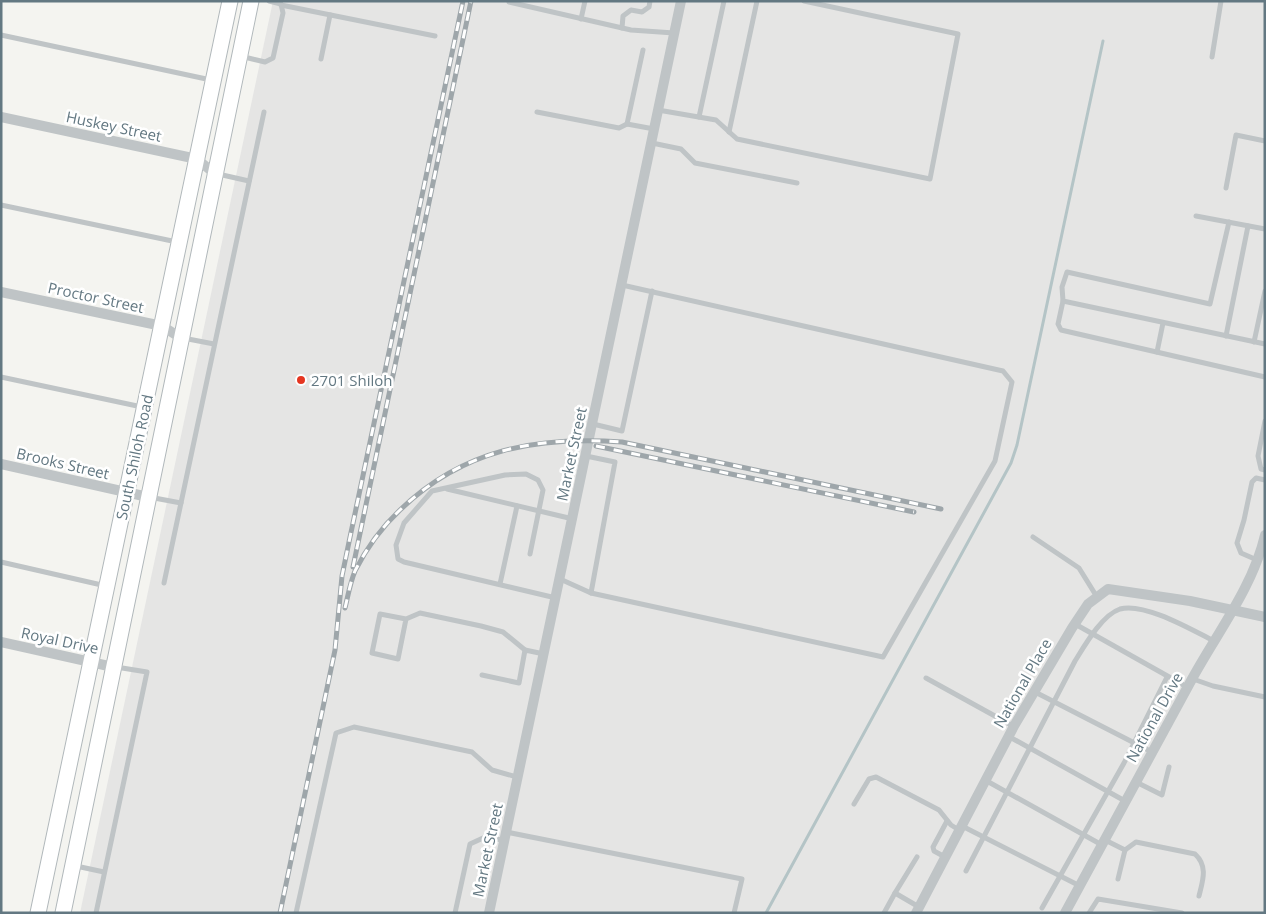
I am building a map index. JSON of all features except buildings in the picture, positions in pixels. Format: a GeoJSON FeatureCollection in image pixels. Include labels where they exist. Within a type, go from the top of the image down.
{"type":"FeatureCollection","features":[{"type":"Feature","properties":{"kind":"main road","name":"South Shiloh Road"},"geometry":{"type":"LineString","coordinates":[[38,913],[230,1]]}},
{"type":"Feature","properties":{"kind":"main road","name":"South Shiloh Road"},"geometry":{"type":"LineString","coordinates":[[63,913],[251,1]]}},
{"type":"Feature","properties":{"kind":"street","name":"Market Street"},"geometry":{"type":"LineString","coordinates":[[489,913],[681,1]]}},
{"type":"Feature","properties":{"kind":"street","name":"Huskey Street"},"geometry":{"type":"LineString","coordinates":[[1,117],[197,159],[215,174]]}},
{"type":"Feature","properties":{"kind":"street","name":"Proctor Street"},"geometry":{"type":"LineString","coordinates":[[1,292],[162,326],[181,338]]}},
{"type":"Feature","properties":{"kind":"street","name":"Brooks Street"},"geometry":{"type":"LineString","coordinates":[[1,464],[148,497]]}},
{"type":"Feature","properties":{"kind":"street","name":"National Drive"},"geometry":{"type":"LineString","coordinates":[[1067,912],[1152,752],[1232,610],[1257,560],[1265,534]]}},
{"type":"Feature","properties":{"kind":"street"},"geometry":{"type":"LineString","coordinates":[[1097,597],[1108,589],[1134,592],[1265,617]]}},
{"type":"Feature","properties":{"kind":"street","name":"National Place"},"geometry":{"type":"LineString","coordinates":[[918,910],[1013,726],[1074,624],[1088,604],[1097,597]]}},
{"type":"Feature","properties":{"kind":"street","name":"Royal Drive"},"geometry":{"type":"LineString","coordinates":[[1,642],[90,663],[113,666]]}},
{"type":"Feature","properties":{"kind":"lane"},"geometry":{"type":"LineString","coordinates":[[269,1],[436,36]]}},
{"type":"Feature","properties":{"kind":"lane"},"geometry":{"type":"LineString","coordinates":[[581,19],[585,1]]}},
{"type":"Feature","properties":{"kind":"lane"},"geometry":{"type":"LineString","coordinates":[[622,28],[623,16],[631,10],[642,12],[649,7],[650,1]]}},
{"type":"Feature","properties":{"kind":"lane"},"geometry":{"type":"LineString","coordinates":[[699,117],[724,1]]}},
{"type":"Feature","properties":{"kind":"lane"},"geometry":{"type":"LineString","coordinates":[[729,132],[756,1]]}},
{"type":"Feature","properties":{"kind":"lane"},"geometry":{"type":"LineString","coordinates":[[658,110],[716,120],[737,139],[930,179],[958,34],[804,1]]}},
{"type":"Feature","properties":{"kind":"lane"},"geometry":{"type":"LineString","coordinates":[[1212,57],[1221,1]]}},
{"type":"Feature","properties":{"kind":"lane"},"geometry":{"type":"LineString","coordinates":[[509,2],[622,28],[675,33]]}},
{"type":"Feature","properties":{"kind":"lane"},"geometry":{"type":"LineString","coordinates":[[240,56],[266,62],[273,58],[283,13],[281,5]]}},
{"type":"Feature","properties":{"kind":"lane"},"geometry":{"type":"LineString","coordinates":[[321,59],[330,15]]}},
{"type":"Feature","properties":{"kind":"lane"},"geometry":{"type":"LineString","coordinates":[[1,35],[214,80]]}},
{"type":"Feature","properties":{"kind":"lane"},"geometry":{"type":"LineString","coordinates":[[627,124],[643,50]]}},
{"type":"Feature","properties":{"kind":"lane"},"geometry":{"type":"LineString","coordinates":[[164,583],[264,112]]}},
{"type":"Feature","properties":{"kind":"lane"},"geometry":{"type":"LineString","coordinates":[[537,112],[620,128],[627,124],[655,129]]}},
{"type":"Feature","properties":{"kind":"lane"},"geometry":{"type":"LineString","coordinates":[[1226,188],[1236,134],[1265,140]]}},
{"type":"Feature","properties":{"kind":"lane"},"geometry":{"type":"LineString","coordinates":[[652,143],[681,149],[695,162],[797,183]]}},
{"type":"Feature","properties":{"kind":"lane"},"geometry":{"type":"LineString","coordinates":[[215,174],[249,181]]}},
{"type":"Feature","properties":{"kind":"lane"},"geometry":{"type":"LineString","coordinates":[[1,205],[179,243]]}},
{"type":"Feature","properties":{"kind":"lane"},"geometry":{"type":"LineString","coordinates":[[1196,216],[1265,229]]}},
{"type":"Feature","properties":{"kind":"lane"},"geometry":{"type":"LineString","coordinates":[[1229,222],[1210,304],[1067,272],[1062,287],[1064,302],[1058,324],[1060,330],[1265,377]]}},
{"type":"Feature","properties":{"kind":"lane"},"geometry":{"type":"LineString","coordinates":[[1226,336],[1248,226]]}},
{"type":"Feature","properties":{"kind":"lane"},"geometry":{"type":"LineString","coordinates":[[560,579],[591,593],[883,657],[995,461],[1012,382],[1004,371],[622,285]]}},
{"type":"Feature","properties":{"kind":"lane"},"geometry":{"type":"LineString","coordinates":[[593,424],[622,431],[652,291]]}},
{"type":"Feature","properties":{"kind":"lane"},"geometry":{"type":"LineString","coordinates":[[1254,342],[1265,291]]}},
{"type":"Feature","properties":{"kind":"lane"},"geometry":{"type":"LineString","coordinates":[[1064,302],[1265,344]]}},
{"type":"Feature","properties":{"kind":"lane"},"geometry":{"type":"LineString","coordinates":[[1157,352],[1163,323]]}},
{"type":"Feature","properties":{"kind":"lane"},"geometry":{"type":"LineString","coordinates":[[181,338],[214,344]]}},
{"type":"Feature","properties":{"kind":"lane"},"geometry":{"type":"LineString","coordinates":[[1,377],[144,408]]}},
{"type":"Feature","properties":{"kind":"lane"},"geometry":{"type":"LineString","coordinates":[[1265,421],[1258,456],[1262,469],[1265,470]]}},
{"type":"Feature","properties":{"kind":"lane"},"geometry":{"type":"LineString","coordinates":[[586,456],[615,462],[591,593]]}},
{"type":"Feature","properties":{"kind":"lane"},"geometry":{"type":"LineString","coordinates":[[530,554],[543,490],[538,480],[526,474],[504,475],[432,492],[404,523],[396,545],[398,558],[404,562],[556,598]]}},
{"type":"Feature","properties":{"kind":"lane"},"geometry":{"type":"LineString","coordinates":[[1257,560],[1241,553],[1237,543],[1252,482],[1256,478],[1265,480]]}},
{"type":"Feature","properties":{"kind":"lane"},"geometry":{"type":"LineString","coordinates":[[445,488],[573,519]]}},
{"type":"Feature","properties":{"kind":"lane"},"geometry":{"type":"LineString","coordinates":[[148,497],[181,503]]}},
{"type":"Feature","properties":{"kind":"lane"},"geometry":{"type":"LineString","coordinates":[[500,584],[517,506]]}},
{"type":"Feature","properties":{"kind":"lane"},"geometry":{"type":"LineString","coordinates":[[1033,537],[1079,568],[1097,597]]}},
{"type":"Feature","properties":{"kind":"lane"},"geometry":{"type":"LineString","coordinates":[[1,562],[107,586]]}},
{"type":"Feature","properties":{"kind":"lane"},"geometry":{"type":"LineString","coordinates":[[966,870],[985,837],[1075,661],[1092,635],[1111,614],[1121,609],[1136,608],[1178,623],[1214,641]]}},
{"type":"Feature","properties":{"kind":"lane"},"geometry":{"type":"LineString","coordinates":[[406,619],[398,659],[372,653],[380,614],[406,619],[420,613],[503,632],[525,650],[544,654]]}},
{"type":"Feature","properties":{"kind":"lane"},"geometry":{"type":"LineString","coordinates":[[1074,624],[1167,676],[1190,683],[1265,697]]}},
{"type":"Feature","properties":{"kind":"lane"},"geometry":{"type":"LineString","coordinates":[[482,675],[519,683],[525,650]]}},
{"type":"Feature","properties":{"kind":"lane"},"geometry":{"type":"LineString","coordinates":[[96,913],[146,672],[113,666]]}},
{"type":"Feature","properties":{"kind":"lane"},"geometry":{"type":"LineString","coordinates":[[1042,908],[1134,743],[1167,676]]}},
{"type":"Feature","properties":{"kind":"lane"},"geometry":{"type":"LineString","coordinates":[[926,678],[1013,726]]}},
{"type":"Feature","properties":{"kind":"lane"},"geometry":{"type":"LineString","coordinates":[[1034,692],[1152,752]]}},
{"type":"Feature","properties":{"kind":"lane"},"geometry":{"type":"LineString","coordinates":[[296,913],[336,733],[354,727],[472,752],[492,770],[518,777]]}},
{"type":"Feature","properties":{"kind":"lane"},"geometry":{"type":"LineString","coordinates":[[1008,736],[1126,801]]}},
{"type":"Feature","properties":{"kind":"lane"},"geometry":{"type":"LineString","coordinates":[[1136,782],[1162,795],[1169,767]]}},
{"type":"Feature","properties":{"kind":"lane"},"geometry":{"type":"LineString","coordinates":[[854,804],[869,779],[876,777],[939,810],[948,821],[960,828],[985,837],[1080,886]]}},
{"type":"Feature","properties":{"kind":"lane"},"geometry":{"type":"LineString","coordinates":[[985,780],[1083,834],[1125,850]]}},
{"type":"Feature","properties":{"kind":"lane"},"geometry":{"type":"LineString","coordinates":[[946,856],[934,851],[933,847],[948,821]]}},
{"type":"Feature","properties":{"kind":"lane"},"geometry":{"type":"LineString","coordinates":[[455,913],[470,844],[483,838],[505,836],[742,879],[734,913]]}},
{"type":"Feature","properties":{"kind":"lane"},"geometry":{"type":"LineString","coordinates":[[1118,879],[1125,850],[1136,842],[1195,854],[1202,861],[1204,869],[1199,896]]}},
{"type":"Feature","properties":{"kind":"lane"},"geometry":{"type":"LineString","coordinates":[[884,913],[917,857]]}},
{"type":"Feature","properties":{"kind":"lane"},"geometry":{"type":"LineString","coordinates":[[73,865],[104,872]]}},
{"type":"Feature","properties":{"kind":"lane"},"geometry":{"type":"LineString","coordinates":[[895,893],[918,910]]}},
{"type":"Feature","properties":{"kind":"lane"},"geometry":{"type":"LineString","coordinates":[[1089,913],[1098,899],[1182,913]]}},
{"type":"Feature","properties":{"kind":"shaded area"},"geometry":{"type":"Polygon","coordinates":[[[273,1],[1265,1],[1265,913],[80,913],[273,1]]]}},
{"type":"Feature","properties":{"kind":"waterway"},"geometry":{"type":"LineString","coordinates":[[766,913],[1011,463],[1017,445],[1103,41]]}},
{"type":"Feature","properties":{"kind":"railway"},"geometry":{"type":"LineString","coordinates":[[280,913],[335,650],[342,576],[463,1]]}},
{"type":"Feature","properties":{"kind":"railway"},"geometry":{"type":"LineString","coordinates":[[353,567],[471,1]]}},
{"type":"Feature","properties":{"kind":"railway"},"geometry":{"type":"LineString","coordinates":[[345,608],[352,580],[359,563],[381,531],[400,510],[424,489],[449,473],[476,460],[503,451],[531,445],[560,442],[622,442],[941,509]]}},
{"type":"Feature","properties":{"kind":"railway"},"geometry":{"type":"LineString","coordinates":[[596,446],[914,512]]}},
{"type":"Feature","properties":{"kind":"place","name":"2701 Shiloh"},"geometry":{"type":"Point","coordinates":[301,380]}}]}
